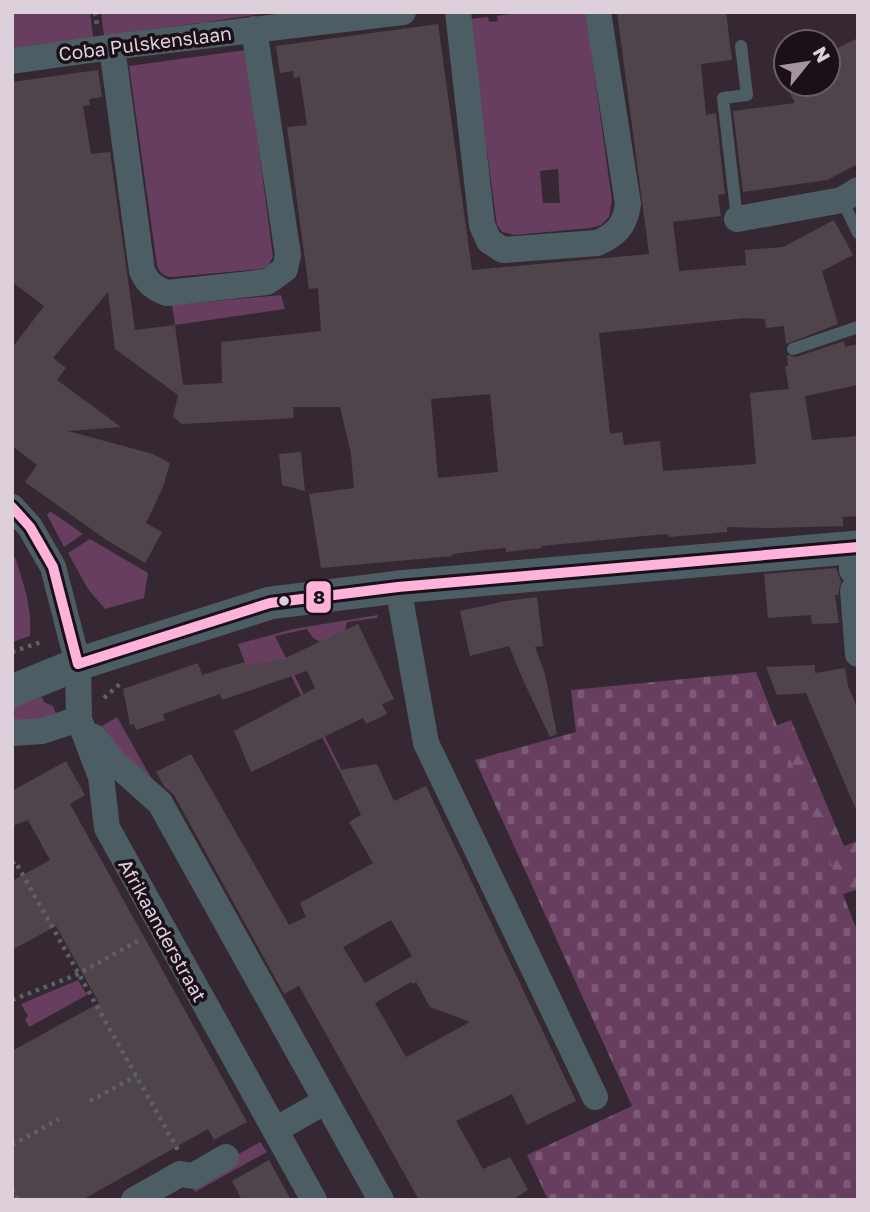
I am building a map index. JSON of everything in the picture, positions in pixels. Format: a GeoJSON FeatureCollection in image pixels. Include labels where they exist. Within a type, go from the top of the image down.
{"type":"FeatureCollection","features":[{"type":"Feature","properties":{"kind":"street","name":"Coba Pulskenslaan"},"geometry":{"type":"LineString","coordinates":[[12,61],[403,12]]}},
{"type":"Feature","properties":{"kind":"street"},"geometry":{"type":"LineString","coordinates":[[458,12],[482,225],[489,241],[503,250],[597,243],[621,228],[626,218],[628,204],[598,12]]}},
{"type":"Feature","properties":{"kind":"street"},"geometry":{"type":"LineString","coordinates":[[112,47],[142,271],[146,281],[154,288],[167,293],[267,282],[285,269],[288,255],[254,29]]}},
{"type":"Feature","properties":{"kind":"street"},"geometry":{"type":"LineString","coordinates":[[737,219],[850,195]]}},
{"type":"Feature","properties":{"kind":"street","name":"Afrikaanderstraat"},"geometry":{"type":"LineString","coordinates":[[12,507],[30,527],[53,566],[78,664],[79,719],[101,777],[107,828],[314,1200]]}},
{"type":"Feature","properties":{"kind":"street"},"geometry":{"type":"LineString","coordinates":[[12,691],[78,664],[270,603],[398,587],[854,564],[858,654]]}},
{"type":"Feature","properties":{"kind":"street"},"geometry":{"type":"LineString","coordinates":[[398,587],[426,743],[595,1097]]}},
{"type":"Feature","properties":{"kind":"street"},"geometry":{"type":"LineString","coordinates":[[12,733],[42,731],[79,719],[115,763],[160,803],[382,1200]]}},
{"type":"Feature","properties":{"kind":"street"},"geometry":{"type":"LineString","coordinates":[[275,1130],[326,1101]]}},
{"type":"Feature","properties":{"kind":"street"},"geometry":{"type":"LineString","coordinates":[[134,1200],[180,1174],[192,1176],[226,1157]]}},
{"type":"Feature","properties":{"kind":"lane"},"geometry":{"type":"LineString","coordinates":[[737,219],[723,98],[747,95],[741,46]]}},
{"type":"Feature","properties":{"kind":"lane"},"geometry":{"type":"LineString","coordinates":[[850,195],[858,233]]}},
{"type":"Feature","properties":{"kind":"lane"},"geometry":{"type":"LineString","coordinates":[[793,349],[858,327]]}},
{"type":"Feature","properties":{"kind":"path"},"geometry":{"type":"LineString","coordinates":[[12,652],[70,631]]}},
{"type":"Feature","properties":{"kind":"path"},"geometry":{"type":"LineString","coordinates":[[12,863],[15,861],[192,1176]]}},
{"type":"Feature","properties":{"kind":"path"},"geometry":{"type":"LineString","coordinates":[[12,1000],[78,974],[162,927]]}},
{"type":"Feature","properties":{"kind":"path"},"geometry":{"type":"LineString","coordinates":[[90,1101],[136,1076]]}},
{"type":"Feature","properties":{"kind":"path"},"geometry":{"type":"LineString","coordinates":[[12,1145],[59,1119]]}},
{"type":"Feature","properties":{"kind":"path"},"geometry":{"type":"LineString","coordinates":[[12,1189],[18,1200]]}},
{"type":"Feature","properties":{"kind":"green space"},"geometry":{"type":"Polygon","coordinates":[[[90,12],[93,37],[12,48],[12,13],[90,12]]]}},
{"type":"Feature","properties":{"kind":"green space"},"geometry":{"type":"Polygon","coordinates":[[[101,12],[262,14],[207,24],[104,36],[101,12]]]}},
{"type":"Feature","properties":{"kind":"green space"},"geometry":{"type":"Polygon","coordinates":[[[523,12],[586,12],[612,201],[609,217],[601,225],[514,235],[502,232],[497,225],[469,19],[488,17],[489,22],[498,21],[497,16],[523,12]],[[558,169],[540,171],[543,203],[560,203],[558,169]]]}},
{"type":"Feature","properties":{"kind":"green space"},"geometry":{"type":"Polygon","coordinates":[[[246,50],[273,257],[268,266],[261,269],[167,276],[157,265],[129,66],[246,50]]]}},
{"type":"Feature","properties":{"kind":"green space"},"geometry":{"type":"Polygon","coordinates":[[[281,295],[285,309],[175,325],[172,305],[281,295]]]}},
{"type":"Feature","properties":{"kind":"green space"},"geometry":{"type":"Polygon","coordinates":[[[50,511],[83,534],[64,547],[47,515],[50,511]]]}},
{"type":"Feature","properties":{"kind":"green space"},"geometry":{"type":"Polygon","coordinates":[[[90,539],[148,573],[144,598],[105,609],[88,589],[68,553],[90,539]]]}},
{"type":"Feature","properties":{"kind":"green space"},"geometry":{"type":"Polygon","coordinates":[[[15,557],[29,606],[30,636],[12,642],[12,560],[15,557]]]}},
{"type":"Feature","properties":{"kind":"green space"},"geometry":{"type":"Polygon","coordinates":[[[378,615],[377,618],[347,622],[345,632],[322,643],[313,638],[307,629],[275,636],[341,769],[339,770],[283,660],[246,666],[238,644],[293,629],[378,615]]]}},
{"type":"Feature","properties":{"kind":"green space"},"geometry":{"type":"Polygon","coordinates":[[[756,672],[858,933],[858,1200],[548,1200],[527,1155],[632,1106],[475,760],[576,732],[571,690],[756,672]]]}},
{"type":"Feature","properties":{"kind":"green space"},"geometry":{"type":"Polygon","coordinates":[[[42,697],[44,702],[53,706],[56,714],[12,727],[12,715],[15,714],[12,707],[42,697]]]}},
{"type":"Feature","properties":{"kind":"green space"},"geometry":{"type":"Polygon","coordinates":[[[117,717],[154,783],[150,785],[109,738],[102,726],[117,717]]]}},
{"type":"Feature","properties":{"kind":"green space"},"geometry":{"type":"Polygon","coordinates":[[[791,720],[844,846],[858,841],[858,889],[838,896],[773,727],[791,720]]]}},
{"type":"Feature","properties":{"kind":"green space"},"geometry":{"type":"Polygon","coordinates":[[[78,980],[87,995],[29,1027],[25,1019],[28,1016],[21,1004],[78,980]]]}},
{"type":"Feature","properties":{"kind":"green space"},"geometry":{"type":"Polygon","coordinates":[[[260,1142],[267,1152],[195,1192],[189,1182],[260,1142]]]}},
{"type":"Feature","properties":{"kind":"building"},"geometry":{"type":"Polygon","coordinates":[[[617,12],[726,12],[732,60],[701,64],[706,115],[716,113],[725,194],[718,195],[721,216],[673,222],[679,271],[746,265],[745,250],[783,247],[834,220],[853,255],[822,271],[838,324],[786,344],[784,326],[766,328],[765,319],[745,318],[599,333],[610,434],[622,432],[624,445],[660,441],[663,471],[756,464],[750,393],[789,389],[785,366],[788,366],[787,355],[796,357],[844,341],[845,347],[858,344],[858,385],[805,396],[812,440],[858,436],[858,516],[843,517],[843,526],[727,527],[727,532],[669,537],[668,534],[644,536],[506,552],[506,548],[452,556],[321,568],[309,494],[354,488],[351,454],[340,407],[293,407],[294,418],[182,424],[173,417],[178,395],[115,349],[108,292],[53,358],[66,368],[57,380],[121,427],[68,431],[153,454],[170,463],[163,487],[146,523],[162,532],[145,563],[105,539],[25,482],[37,465],[12,446],[12,348],[44,306],[12,282],[12,82],[98,70],[102,97],[89,99],[90,105],[83,106],[91,154],[110,152],[135,330],[175,325],[183,385],[222,383],[221,342],[321,331],[318,288],[309,289],[287,127],[307,125],[300,77],[294,78],[293,71],[280,73],[276,46],[438,24],[472,270],[649,254],[617,12]],[[490,394],[431,399],[438,478],[498,472],[490,394]]]}},
{"type":"Feature","properties":{"kind":"building"},"geometry":{"type":"Polygon","coordinates":[[[858,38],[858,164],[827,180],[743,192],[733,111],[795,103],[792,98],[842,98],[842,46],[858,38]]]}},
{"type":"Feature","properties":{"kind":"building"},"geometry":{"type":"Polygon","coordinates":[[[301,452],[305,491],[282,485],[279,454],[301,452]]]}},
{"type":"Feature","properties":{"kind":"building"},"geometry":{"type":"Polygon","coordinates":[[[836,568],[841,581],[838,595],[835,595],[839,623],[812,624],[811,615],[768,618],[764,574],[836,568]]]}},
{"type":"Feature","properties":{"kind":"building"},"geometry":{"type":"Polygon","coordinates":[[[537,597],[543,646],[535,647],[545,674],[557,734],[550,737],[509,646],[470,656],[460,611],[537,597]]]}},
{"type":"Feature","properties":{"kind":"building"},"geometry":{"type":"Polygon","coordinates":[[[358,624],[394,699],[382,704],[387,714],[366,724],[363,718],[251,772],[234,731],[315,688],[307,671],[222,700],[220,694],[163,714],[165,720],[136,730],[134,724],[130,725],[123,689],[198,663],[202,675],[244,662],[246,666],[283,659],[358,624]]]}},
{"type":"Feature","properties":{"kind":"building"},"geometry":{"type":"Polygon","coordinates":[[[815,665],[815,673],[845,668],[848,686],[858,709],[858,814],[806,693],[777,695],[766,667],[815,665]]]}},
{"type":"Feature","properties":{"kind":"building"},"geometry":{"type":"Polygon","coordinates":[[[191,754],[289,925],[306,917],[300,903],[373,863],[349,822],[361,815],[339,770],[377,764],[394,801],[426,786],[576,1101],[527,1125],[512,1094],[456,1121],[483,1169],[510,1157],[528,1190],[512,1200],[419,1200],[299,986],[284,994],[174,795],[164,786],[156,772],[191,754]],[[391,920],[343,947],[365,983],[412,956],[391,920]],[[411,982],[375,1003],[406,1057],[470,1022],[430,1007],[416,982],[411,982]]]}},
{"type":"Feature","properties":{"kind":"building"},"geometry":{"type":"Polygon","coordinates":[[[66,761],[85,795],[70,804],[247,1122],[214,1140],[208,1129],[82,1200],[12,1200],[12,1051],[99,1003],[56,926],[12,950],[12,881],[50,860],[28,820],[12,826],[12,791],[66,761]]]}},
{"type":"Feature","properties":{"kind":"building"},"geometry":{"type":"Polygon","coordinates":[[[269,1160],[291,1200],[242,1200],[232,1181],[269,1160]]]}},
{"type":"Feature","properties":{"kind":"transit line","name":"8"},"geometry":{"type":"LineString","coordinates":[[12,507],[30,527],[53,567],[78,664]]}},
{"type":"Feature","properties":{"kind":"transit line","name":"8"},"geometry":{"type":"LineString","coordinates":[[78,664],[270,603],[398,587],[858,547]]}}]}
